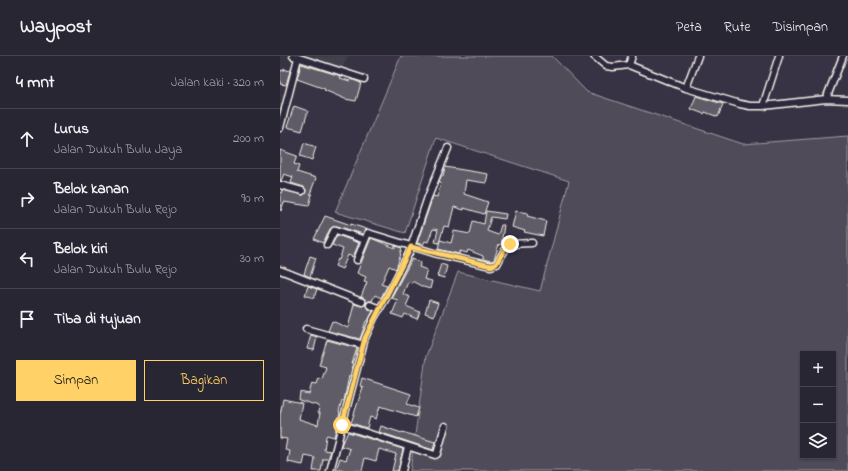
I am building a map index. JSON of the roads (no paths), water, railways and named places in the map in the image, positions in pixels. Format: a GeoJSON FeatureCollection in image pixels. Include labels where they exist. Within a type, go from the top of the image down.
{"type":"FeatureCollection","features":[{"type":"Feature","properties":{"kind":"street"},"geometry":{"type":"LineString","coordinates":[[594,56],[606,66],[619,67],[629,65],[686,88],[750,106],[826,99],[848,100]]}},
{"type":"Feature","properties":{"kind":"street"},"geometry":{"type":"LineString","coordinates":[[629,65],[632,56]]}},
{"type":"Feature","properties":{"kind":"street"},"geometry":{"type":"LineString","coordinates":[[686,88],[698,56]]}},
{"type":"Feature","properties":{"kind":"street"},"geometry":{"type":"LineString","coordinates":[[763,106],[779,56]]}},
{"type":"Feature","properties":{"kind":"street"},"geometry":{"type":"LineString","coordinates":[[826,99],[843,56]]}},
{"type":"Feature","properties":{"kind":"street"},"geometry":{"type":"LineString","coordinates":[[280,128],[296,57],[364,79]]}},
{"type":"Feature","properties":{"kind":"street"},"geometry":{"type":"LineString","coordinates":[[330,471],[363,345],[369,328],[411,247],[428,196],[448,148]]}},
{"type":"Feature","properties":{"kind":"street"},"geometry":{"type":"LineString","coordinates":[[280,185],[302,191]]}},
{"type":"Feature","properties":{"kind":"street"},"geometry":{"type":"LineString","coordinates":[[327,245],[335,230],[365,240]]}},
{"type":"Feature","properties":{"kind":"street"},"geometry":{"type":"LineString","coordinates":[[357,260],[369,233],[411,247],[491,266],[496,264],[506,247],[510,244],[532,243]]}},
{"type":"Feature","properties":{"kind":"street"},"geometry":{"type":"LineString","coordinates":[[280,270],[362,302]]}},
{"type":"Feature","properties":{"kind":"street"},"geometry":{"type":"LineString","coordinates":[[370,305],[380,309]]}},
{"type":"Feature","properties":{"kind":"street"},"geometry":{"type":"LineString","coordinates":[[306,329],[363,345]]}},
{"type":"Feature","properties":{"kind":"street"},"geometry":{"type":"LineString","coordinates":[[342,425],[408,447],[436,454],[445,426]]}},
{"type":"Feature","properties":{"kind":"street"},"geometry":{"type":"LineString","coordinates":[[402,471],[408,447]]}}]}
